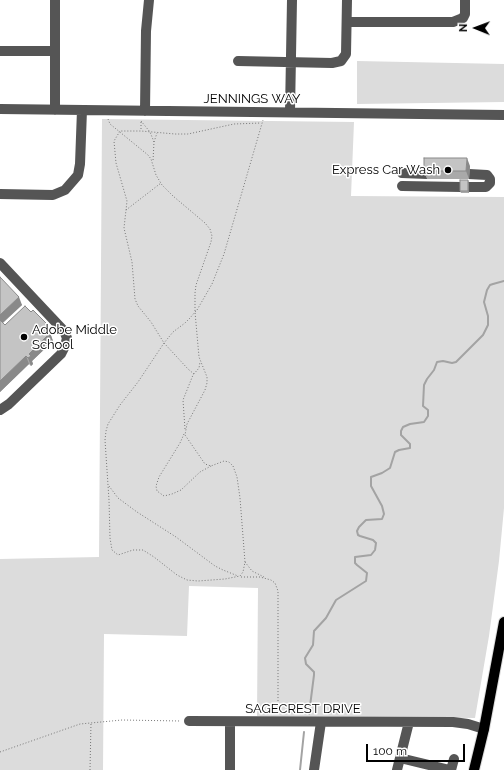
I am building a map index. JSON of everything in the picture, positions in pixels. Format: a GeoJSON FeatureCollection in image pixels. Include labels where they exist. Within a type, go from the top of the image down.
{"type":"FeatureCollection","features":[{"type":"Feature","properties":{"kind":"main road"},"geometry":{"type":"LineString","coordinates":[[474,770],[484,729],[504,622]]}},
{"type":"Feature","properties":{"kind":"street"},"geometry":{"type":"LineString","coordinates":[[55,0],[55,110]]}},
{"type":"Feature","properties":{"kind":"street"},"geometry":{"type":"LineString","coordinates":[[142,115],[149,0]]}},
{"type":"Feature","properties":{"kind":"street"},"geometry":{"type":"LineString","coordinates":[[290,112],[292,0]]}},
{"type":"Feature","properties":{"kind":"street"},"geometry":{"type":"LineString","coordinates":[[238,62],[341,61],[346,54],[347,0]]}},
{"type":"Feature","properties":{"kind":"street"},"geometry":{"type":"LineString","coordinates":[[347,22],[459,21],[465,14],[465,0]]}},
{"type":"Feature","properties":{"kind":"street"},"geometry":{"type":"LineString","coordinates":[[0,51],[55,52]]}},
{"type":"Feature","properties":{"kind":"street","name":"JENNINGS WAY"},"geometry":{"type":"LineString","coordinates":[[0,109],[82,110],[142,115],[266,112],[504,115]]}},
{"type":"Feature","properties":{"kind":"street"},"geometry":{"type":"LineString","coordinates":[[0,194],[53,194],[65,190],[78,175],[80,164],[82,110]]}},
{"type":"Feature","properties":{"kind":"street"},"geometry":{"type":"LineString","coordinates":[[402,173],[427,174]]}},
{"type":"Feature","properties":{"kind":"street"},"geometry":{"type":"LineString","coordinates":[[402,186],[485,187],[489,185],[490,178],[487,175],[470,174]]}},
{"type":"Feature","properties":{"kind":"street"},"geometry":{"type":"LineString","coordinates":[[0,263],[64,331],[67,338],[61,354],[9,404],[0,410]]}},
{"type":"Feature","properties":{"kind":"street","name":"SAGECREST DRIVE"},"geometry":{"type":"LineString","coordinates":[[189,721],[454,722],[468,724],[484,729]]}},
{"type":"Feature","properties":{"kind":"street"},"geometry":{"type":"LineString","coordinates":[[230,722],[230,770]]}},
{"type":"Feature","properties":{"kind":"street"},"geometry":{"type":"LineString","coordinates":[[314,770],[321,722]]}},
{"type":"Feature","properties":{"kind":"street"},"geometry":{"type":"LineString","coordinates":[[397,770],[409,722]]}},
{"type":"Feature","properties":{"kind":"street"},"geometry":{"type":"LineString","coordinates":[[400,758],[450,770],[454,759]]}},
{"type":"Feature","properties":{"kind":"path"},"geometry":{"type":"LineString","coordinates":[[104,111],[109,122],[148,155],[161,183],[173,196],[205,223],[211,232],[211,242],[196,285],[195,312],[200,361],[199,368],[194,374],[183,400],[185,432],[186,437],[205,464],[209,466],[218,462],[226,461],[231,464],[234,469],[240,498],[245,562],[243,572],[240,576]]}},
{"type":"Feature","properties":{"kind":"path"},"geometry":{"type":"LineString","coordinates":[[266,112],[221,263],[212,284],[195,312],[185,323],[173,332],[164,343],[138,382],[120,405],[107,427],[105,440],[110,543],[112,550],[116,555],[132,550],[143,550],[154,556],[177,575],[187,580],[207,580],[240,576],[266,578]]}},
{"type":"Feature","properties":{"kind":"path"},"geometry":{"type":"LineString","coordinates":[[141,131],[142,115]]}},
{"type":"Feature","properties":{"kind":"path"},"geometry":{"type":"LineString","coordinates":[[142,115],[154,142]]}},
{"type":"Feature","properties":{"kind":"path"},"geometry":{"type":"LineString","coordinates":[[120,131],[188,134],[234,124],[262,123]]}},
{"type":"Feature","properties":{"kind":"path"},"geometry":{"type":"LineString","coordinates":[[120,131],[115,138],[114,149],[116,163],[126,198],[124,228],[132,262],[135,299],[138,306],[151,322],[164,343],[194,374]]}},
{"type":"Feature","properties":{"kind":"path"},"geometry":{"type":"LineString","coordinates":[[152,163],[154,142],[157,132]]}},
{"type":"Feature","properties":{"kind":"path"},"geometry":{"type":"LineString","coordinates":[[126,211],[161,183]]}},
{"type":"Feature","properties":{"kind":"path"},"geometry":{"type":"LineString","coordinates":[[200,361],[207,377],[205,390],[187,424],[180,443],[158,477],[156,486],[157,491],[164,496],[172,494],[180,490],[200,472],[214,464]]}},
{"type":"Feature","properties":{"kind":"path"},"geometry":{"type":"LineString","coordinates":[[108,484],[118,498],[137,512],[176,537],[215,566],[240,576]]}},
{"type":"Feature","properties":{"kind":"path"},"geometry":{"type":"LineString","coordinates":[[245,562],[252,571],[275,583],[278,591],[278,722]]}},
{"type":"Feature","properties":{"kind":"path"},"geometry":{"type":"LineString","coordinates":[[0,752],[80,724],[122,720],[189,721]]}},
{"type":"Feature","properties":{"kind":"path"},"geometry":{"type":"LineString","coordinates":[[90,770],[91,723]]}},
{"type":"Feature","properties":{"kind":"shaded area"},"geometry":{"type":"Polygon","coordinates":[[[357,61],[504,64],[504,102],[357,104],[357,61]]]}},
{"type":"Feature","properties":{"kind":"shaded area"},"geometry":{"type":"Polygon","coordinates":[[[102,119],[354,122],[351,196],[504,197],[504,508],[499,561],[489,636],[475,718],[257,716],[258,588],[189,586],[187,636],[104,634],[103,770],[0,770],[0,559],[99,557],[102,119]]]}},
{"type":"Feature","properties":{"kind":"building"},"geometry":{"type":"Polygon","coordinates":[[[424,158],[467,158],[466,171],[424,171],[424,158]]]}},
{"type":"Feature","properties":{"kind":"building"},"geometry":{"type":"Polygon","coordinates":[[[460,180],[468,180],[468,191],[460,191],[460,180]]]}},
{"type":"Feature","properties":{"kind":"building"},"geometry":{"type":"Polygon","coordinates":[[[0,277],[19,297],[0,315],[0,277]]]}},
{"type":"Feature","properties":{"kind":"building","name":"Adobe Middle School"},"geometry":{"type":"Polygon","coordinates":[[[25,306],[31,312],[33,310],[47,324],[44,327],[50,333],[29,354],[31,356],[28,358],[26,356],[0,381],[0,320],[5,325],[25,306]]]}},
{"type":"Feature","properties":{"kind":"waterway"},"geometry":{"type":"LineString","coordinates":[[309,714],[314,672],[306,664],[305,658],[313,645],[314,631],[326,618],[336,600],[366,581],[367,573],[355,563],[355,557],[371,555],[375,550],[376,543],[373,540],[358,535],[357,531],[366,520],[382,519],[384,514],[382,506],[371,486],[371,477],[390,468],[395,452],[410,448],[410,444],[401,435],[401,431],[403,427],[410,424],[424,422],[428,416],[428,410],[423,406],[424,385],[427,379],[434,370],[437,362],[456,362],[483,335],[488,325],[488,316],[484,302],[487,290],[490,285],[504,281]]}},
{"type":"Feature","properties":{"kind":"waterway"},"geometry":{"type":"LineString","coordinates":[[300,770],[304,732]]}},
{"type":"Feature","properties":{"kind":"place","name":"Express Car Wash"},"geometry":{"type":"Point","coordinates":[448,170]}},
{"type":"Feature","properties":{"kind":"place","name":"Adobe Middle School"},"geometry":{"type":"Point","coordinates":[24,337]}}]}
